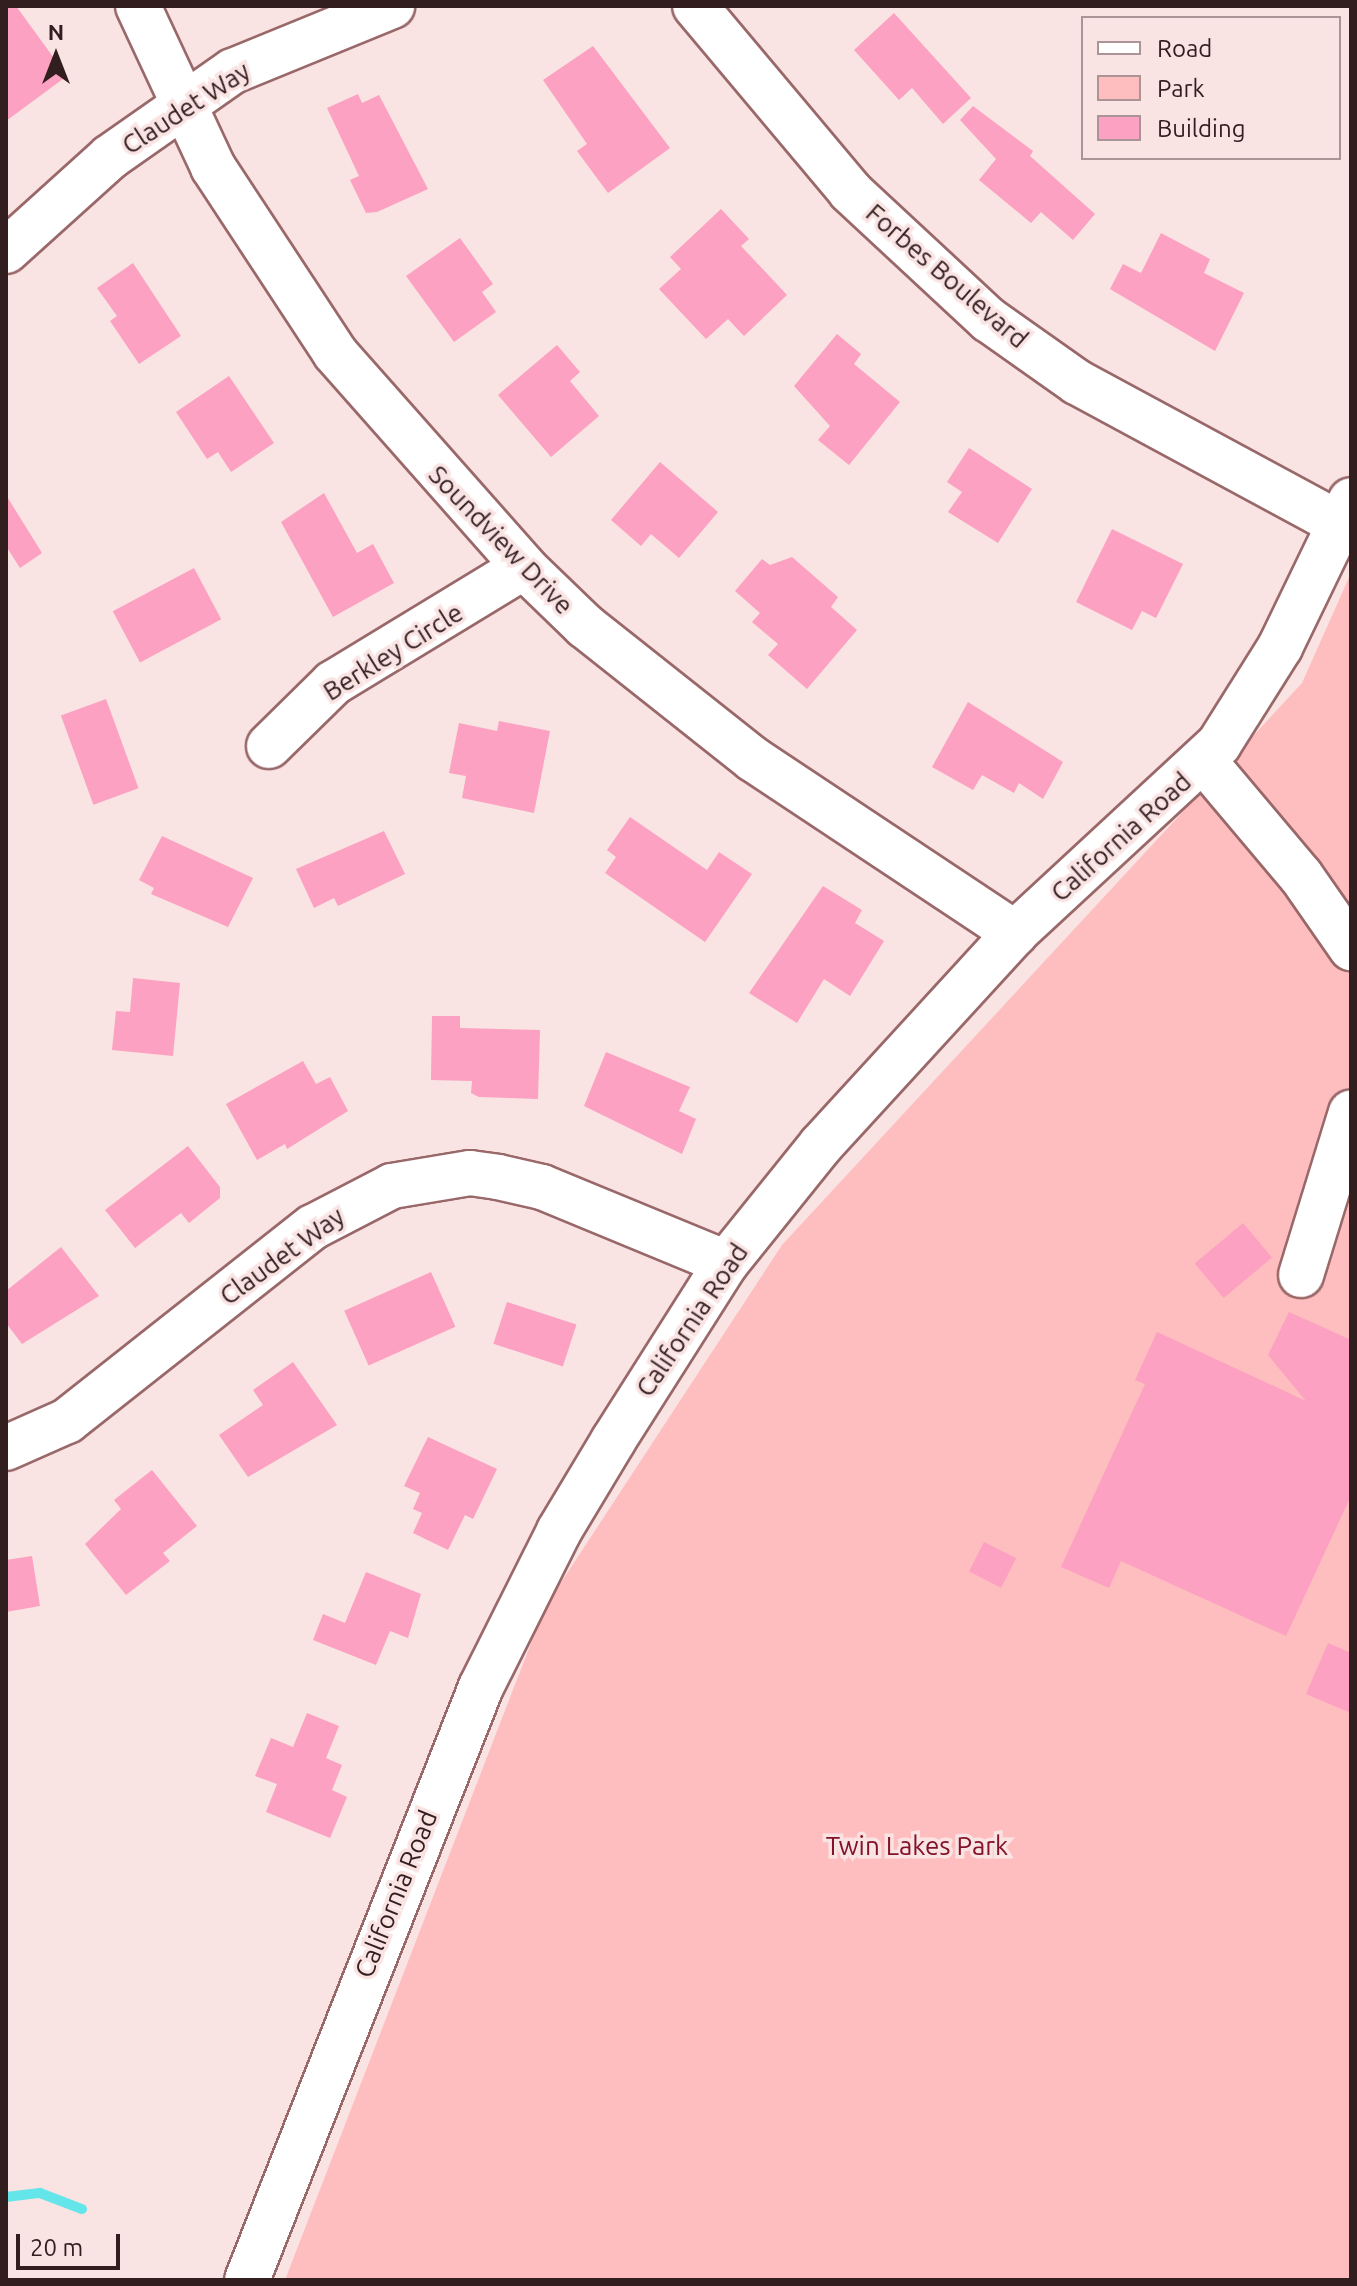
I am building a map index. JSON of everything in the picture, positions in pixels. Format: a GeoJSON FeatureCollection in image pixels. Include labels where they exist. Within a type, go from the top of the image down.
{"type":"FeatureCollection","features":[{"type":"Feature","properties":{"kind":"street","name":"Soundview Drive"},"geometry":{"type":"LineString","coordinates":[[138,6],[213,167],[335,353],[524,567],[585,626],[753,759],[1015,933]]}},
{"type":"Feature","properties":{"kind":"street","name":"Claudet Way"},"geometry":{"type":"LineString","coordinates":[[6,251],[110,157],[233,71],[392,6]]}},
{"type":"Feature","properties":{"kind":"street","name":"Forbes Boulevard"},"geometry":{"type":"LineString","coordinates":[[695,6],[850,191],[989,320],[1077,382],[1345,512]]}},
{"type":"Feature","properties":{"kind":"street","name":"California Road"},"geometry":{"type":"LineString","coordinates":[[247,2280],[481,1687],[559,1531],[726,1263],[821,1145],[1015,933],[1204,761],[1280,647],[1345,512]]}},
{"type":"Feature","properties":{"kind":"street","name":"Berkley Circle"},"geometry":{"type":"LineString","coordinates":[[269,746],[333,683],[524,567]]}},
{"type":"Feature","properties":{"kind":"street"},"geometry":{"type":"LineString","coordinates":[[1204,761],[1292,864],[1351,948]]}},
{"type":"Feature","properties":{"kind":"street"},"geometry":{"type":"LineString","coordinates":[[1301,1275],[1351,1112]]}},
{"type":"Feature","properties":{"kind":"street","name":"Claudet Way"},"geometry":{"type":"LineString","coordinates":[[6,1448],[67,1421],[313,1227],[392,1186],[470,1173],[513,1180],[726,1263]]}},
{"type":"Feature","properties":{"kind":"green space","name":"Twin Lakes Park"},"geometry":{"type":"Polygon","coordinates":[[[1351,573],[1351,2280],[285,2280],[545,1607],[782,1245],[1302,683],[1351,573]]]}},
{"type":"Feature","properties":{"kind":"building"},"geometry":{"type":"Polygon","coordinates":[[[6,6],[16,6],[67,76],[6,121],[6,6]]]}},
{"type":"Feature","properties":{"kind":"building"},"geometry":{"type":"Polygon","coordinates":[[[894,13],[971,98],[943,124],[912,88],[899,100],[854,50],[894,13]]]}},
{"type":"Feature","properties":{"kind":"building"},"geometry":{"type":"Polygon","coordinates":[[[593,46],[670,148],[608,193],[577,151],[587,144],[543,80],[593,46]]]}},
{"type":"Feature","properties":{"kind":"building"},"geometry":{"type":"Polygon","coordinates":[[[358,94],[362,103],[379,95],[428,189],[377,212],[366,213],[350,180],[359,176],[327,108],[358,94]]]}},
{"type":"Feature","properties":{"kind":"building"},"geometry":{"type":"Polygon","coordinates":[[[973,106],[1033,151],[1030,156],[1095,214],[1073,240],[1041,212],[1031,223],[979,180],[996,159],[960,120],[973,106]]]}},
{"type":"Feature","properties":{"kind":"building"},"geometry":{"type":"Polygon","coordinates":[[[721,209],[749,239],[741,246],[787,295],[744,336],[728,319],[706,339],[659,289],[681,269],[670,257],[721,209]]]}},
{"type":"Feature","properties":{"kind":"building"},"geometry":{"type":"Polygon","coordinates":[[[1161,233],[1210,259],[1204,273],[1244,293],[1215,351],[1110,289],[1123,264],[1141,273],[1161,233]]]}},
{"type":"Feature","properties":{"kind":"building"},"geometry":{"type":"Polygon","coordinates":[[[460,238],[493,284],[482,292],[496,312],[454,342],[406,276],[460,238]]]}},
{"type":"Feature","properties":{"kind":"building"},"geometry":{"type":"Polygon","coordinates":[[[133,263],[181,336],[139,364],[110,321],[117,316],[97,288],[133,263]]]}},
{"type":"Feature","properties":{"kind":"building"},"geometry":{"type":"Polygon","coordinates":[[[837,334],[861,354],[854,364],[900,402],[849,465],[818,440],[830,426],[794,386],[837,334]]]}},
{"type":"Feature","properties":{"kind":"building"},"geometry":{"type":"Polygon","coordinates":[[[557,345],[580,372],[570,381],[599,416],[551,457],[498,395],[557,345]]]}},
{"type":"Feature","properties":{"kind":"building"},"geometry":{"type":"Polygon","coordinates":[[[229,376],[274,443],[231,472],[218,452],[207,459],[176,412],[229,376]]]}},
{"type":"Feature","properties":{"kind":"building"},"geometry":{"type":"Polygon","coordinates":[[[969,448],[1032,489],[998,543],[948,512],[962,492],[947,482],[969,448]]]}},
{"type":"Feature","properties":{"kind":"building"},"geometry":{"type":"Polygon","coordinates":[[[660,462],[718,512],[679,558],[651,534],[641,546],[611,520],[660,462]]]}},
{"type":"Feature","properties":{"kind":"building"},"geometry":{"type":"Polygon","coordinates":[[[324,493],[357,553],[373,544],[394,583],[333,617],[281,522],[324,493]]]}},
{"type":"Feature","properties":{"kind":"building"},"geometry":{"type":"Polygon","coordinates":[[[6,495],[42,553],[20,568],[6,546],[6,495]]]}},
{"type":"Feature","properties":{"kind":"building"},"geometry":{"type":"Polygon","coordinates":[[[1112,529],[1183,564],[1156,618],[1142,611],[1132,630],[1076,602],[1112,529]]]}},
{"type":"Feature","properties":{"kind":"building"},"geometry":{"type":"Polygon","coordinates":[[[792,557],[838,597],[831,607],[857,630],[807,689],[768,655],[778,644],[752,622],[760,613],[735,591],[762,559],[770,565],[792,557]]]}},
{"type":"Feature","properties":{"kind":"building"},"geometry":{"type":"Polygon","coordinates":[[[194,568],[221,619],[140,662],[113,611],[194,568]]]}},
{"type":"Feature","properties":{"kind":"building"},"geometry":{"type":"Polygon","coordinates":[[[106,699],[138,788],[93,805],[61,715],[106,699]]]}},
{"type":"Feature","properties":{"kind":"building"},"geometry":{"type":"Polygon","coordinates":[[[968,702],[1063,762],[1043,799],[1019,783],[1014,793],[982,775],[973,790],[932,767],[968,702]]]}},
{"type":"Feature","properties":{"kind":"building"},"geometry":{"type":"Polygon","coordinates":[[[499,721],[550,731],[534,813],[462,798],[466,776],[449,773],[459,723],[497,731],[499,721]]]}},
{"type":"Feature","properties":{"kind":"building"},"geometry":{"type":"Polygon","coordinates":[[[630,817],[707,870],[719,852],[752,874],[705,942],[605,873],[616,857],[607,850],[630,817]]]}},
{"type":"Feature","properties":{"kind":"building"},"geometry":{"type":"Polygon","coordinates":[[[384,831],[405,874],[338,906],[334,898],[314,908],[296,869],[384,831]]]}},
{"type":"Feature","properties":{"kind":"building"},"geometry":{"type":"Polygon","coordinates":[[[162,836],[253,878],[228,927],[151,894],[154,888],[139,880],[162,836]]]}},
{"type":"Feature","properties":{"kind":"building"},"geometry":{"type":"Polygon","coordinates":[[[823,886],[862,910],[855,923],[884,941],[850,996],[824,979],[797,1023],[749,993],[823,886]]]}},
{"type":"Feature","properties":{"kind":"building"},"geometry":{"type":"Polygon","coordinates":[[[133,978],[180,983],[173,1056],[112,1050],[116,1011],[130,1012],[133,978]]]}},
{"type":"Feature","properties":{"kind":"building"},"geometry":{"type":"Polygon","coordinates":[[[432,1016],[460,1016],[460,1028],[540,1030],[538,1099],[479,1097],[471,1093],[472,1081],[431,1080],[432,1016]]]}},
{"type":"Feature","properties":{"kind":"building"},"geometry":{"type":"Polygon","coordinates":[[[606,1052],[690,1087],[679,1111],[696,1119],[682,1154],[584,1106],[606,1052]]]}},
{"type":"Feature","properties":{"kind":"building"},"geometry":{"type":"Polygon","coordinates":[[[303,1061],[316,1084],[330,1077],[348,1111],[287,1149],[285,1144],[257,1160],[226,1104],[303,1061]]]}},
{"type":"Feature","properties":{"kind":"building"},"geometry":{"type":"Polygon","coordinates":[[[188,1146],[220,1187],[220,1198],[189,1223],[181,1213],[135,1248],[105,1210],[188,1146]]]}},
{"type":"Feature","properties":{"kind":"building"},"geometry":{"type":"Polygon","coordinates":[[[1243,1223],[1272,1257],[1224,1298],[1195,1263],[1243,1223]]]}},
{"type":"Feature","properties":{"kind":"building"},"geometry":{"type":"Polygon","coordinates":[[[61,1247],[99,1296],[22,1344],[6,1323],[6,1291],[61,1247]]]}},
{"type":"Feature","properties":{"kind":"building"},"geometry":{"type":"Polygon","coordinates":[[[431,1272],[455,1327],[369,1365],[344,1311],[431,1272]]]}},
{"type":"Feature","properties":{"kind":"building"},"geometry":{"type":"Polygon","coordinates":[[[507,1302],[576,1325],[563,1366],[493,1344],[507,1302]]]}},
{"type":"Feature","properties":{"kind":"building"},"geometry":{"type":"Polygon","coordinates":[[[1289,1312],[1351,1340],[1351,1496],[1286,1636],[1121,1561],[1109,1588],[1061,1567],[1145,1384],[1135,1380],[1157,1332],[1306,1401],[1268,1355],[1289,1312]]]}},
{"type":"Feature","properties":{"kind":"building"},"geometry":{"type":"Polygon","coordinates":[[[293,1362],[337,1425],[248,1477],[219,1435],[263,1405],[253,1390],[293,1362]]]}},
{"type":"Feature","properties":{"kind":"building"},"geometry":{"type":"Polygon","coordinates":[[[428,1437],[497,1469],[473,1519],[465,1515],[448,1550],[413,1533],[422,1513],[413,1509],[420,1493],[404,1486],[428,1437]]]}},
{"type":"Feature","properties":{"kind":"building"},"geometry":{"type":"Polygon","coordinates":[[[152,1470],[197,1526],[163,1553],[170,1561],[126,1595],[85,1544],[121,1509],[114,1500],[152,1470]]]}},
{"type":"Feature","properties":{"kind":"building"},"geometry":{"type":"Polygon","coordinates":[[[984,1542],[1016,1558],[1001,1588],[969,1571],[984,1542]]]}},
{"type":"Feature","properties":{"kind":"building"},"geometry":{"type":"Polygon","coordinates":[[[32,1556],[40,1606],[6,1612],[6,1560],[32,1556]]]}},
{"type":"Feature","properties":{"kind":"building"},"geometry":{"type":"Polygon","coordinates":[[[366,1572],[421,1594],[408,1638],[390,1631],[376,1665],[313,1640],[323,1614],[345,1623],[366,1572]]]}},
{"type":"Feature","properties":{"kind":"building"},"geometry":{"type":"Polygon","coordinates":[[[1328,1643],[1351,1653],[1351,1713],[1306,1694],[1328,1643]]]}},
{"type":"Feature","properties":{"kind":"building"},"geometry":{"type":"Polygon","coordinates":[[[307,1713],[339,1726],[326,1758],[342,1765],[332,1790],[347,1797],[330,1838],[266,1812],[277,1784],[255,1776],[271,1738],[293,1747],[307,1713]]]}},
{"type":"Feature","properties":{"kind":"waterway"},"geometry":{"type":"LineString","coordinates":[[6,2197],[40,2193],[82,2209]]}}]}
